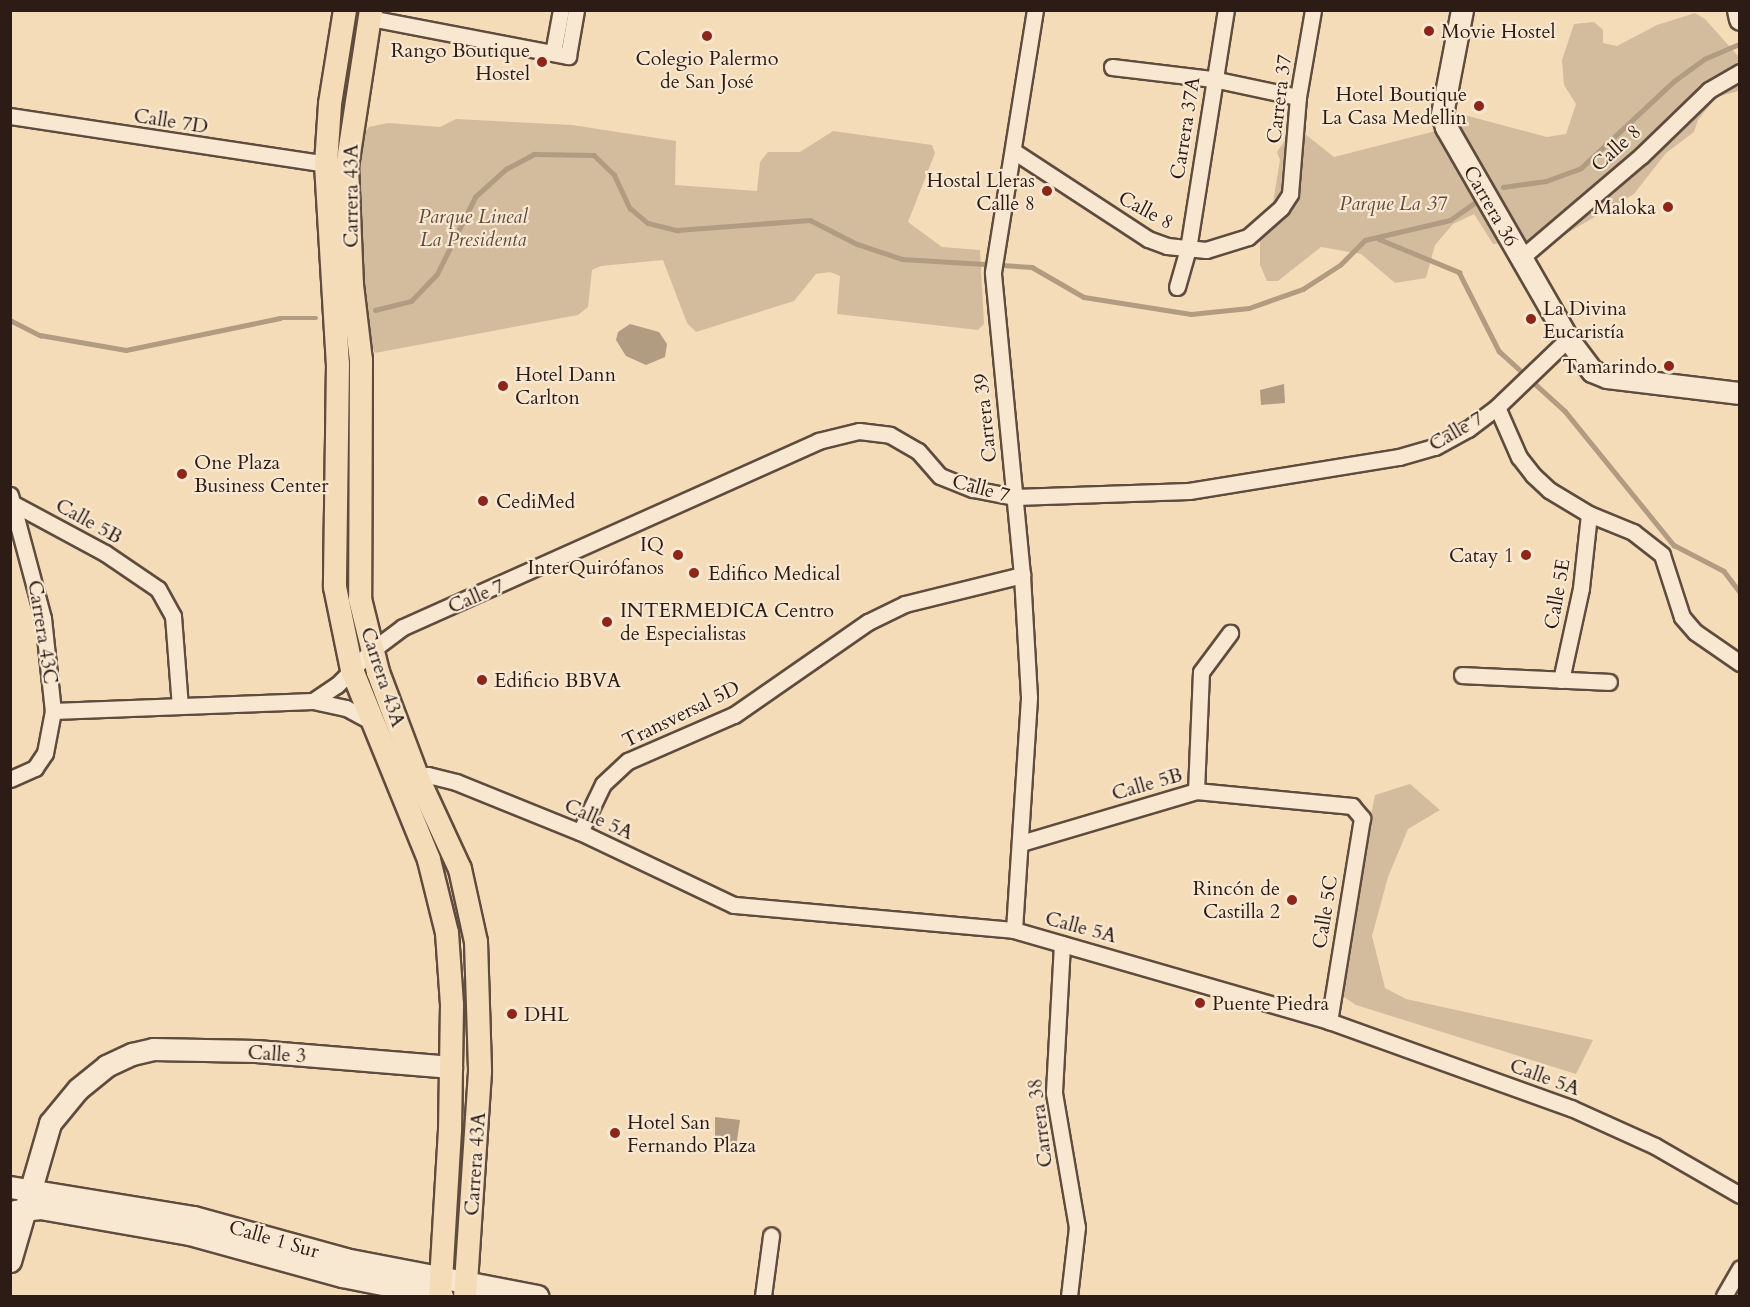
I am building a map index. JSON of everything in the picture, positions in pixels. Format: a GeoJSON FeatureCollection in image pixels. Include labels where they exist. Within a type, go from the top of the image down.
{"type":"FeatureCollection","features":[{"type":"Feature","properties":{"kind":"main road","name":"Carrera 43A"},"geometry":{"type":"LineString","coordinates":[[345,10],[330,104],[326,164],[338,364],[334,577],[339,619],[352,670],[372,722],[460,869],[477,951],[480,1072],[466,1289]]}},
{"type":"Feature","properties":{"kind":"main road","name":"Carrera 43A"},"geometry":{"type":"LineString","coordinates":[[370,14],[347,166],[352,285],[361,360],[359,579],[370,651],[435,877],[445,924],[451,978],[451,1067],[441,1292]]}},
{"type":"Feature","properties":{"kind":"street"},"geometry":{"type":"LineString","coordinates":[[561,10],[561,54]]}},
{"type":"Feature","properties":{"kind":"street"},"geometry":{"type":"LineString","coordinates":[[561,54],[576,10]]}},
{"type":"Feature","properties":{"kind":"street","name":"Carrera 39"},"geometry":{"type":"LineString","coordinates":[[1014,930],[1029,697],[1022,575],[994,268],[1015,152],[1035,10]]}},
{"type":"Feature","properties":{"kind":"street","name":"Carrera 37A"},"geometry":{"type":"LineString","coordinates":[[1177,287],[1188,249],[1213,79],[1226,10]]}},
{"type":"Feature","properties":{"kind":"street","name":"Carrera 37"},"geometry":{"type":"LineString","coordinates":[[1290,194],[1298,97],[1313,10]]}},
{"type":"Feature","properties":{"kind":"street","name":"Carrera 36"},"geometry":{"type":"LineString","coordinates":[[1462,10],[1442,114],[1446,127],[1568,339],[1592,371],[1606,377],[1740,393]]}},
{"type":"Feature","properties":{"kind":"street"},"geometry":{"type":"LineString","coordinates":[[1738,10],[1740,19]]}},
{"type":"Feature","properties":{"kind":"street"},"geometry":{"type":"LineString","coordinates":[[370,14],[561,54]]}},
{"type":"Feature","properties":{"kind":"street"},"geometry":{"type":"LineString","coordinates":[[1112,67],[1213,79],[1298,97]]}},
{"type":"Feature","properties":{"kind":"street","name":"Calle 8"},"geometry":{"type":"LineString","coordinates":[[1521,258],[1641,156],[1709,90],[1740,72]]}},
{"type":"Feature","properties":{"kind":"street","name":"Calle 7D"},"geometry":{"type":"LineString","coordinates":[[10,116],[326,164]]}},
{"type":"Feature","properties":{"kind":"street","name":"Calle 8"},"geometry":{"type":"LineString","coordinates":[[1015,152],[1148,239],[1188,249],[1206,250],[1248,237],[1269,220],[1290,194]]}},
{"type":"Feature","properties":{"kind":"street","name":"Calle 7"},"geometry":{"type":"LineString","coordinates":[[352,670],[370,651],[403,627],[744,472],[818,441],[859,431],[890,435],[918,451],[940,476],[973,489],[1015,498],[1189,491],[1399,457],[1435,447],[1468,429],[1497,407],[1568,339]]}},
{"type":"Feature","properties":{"kind":"street"},"geometry":{"type":"LineString","coordinates":[[1497,407],[1519,458],[1533,475],[1589,514],[1633,532],[1662,555],[1682,617],[1695,632],[1740,663]]}},
{"type":"Feature","properties":{"kind":"street","name":"Calle 5B"},"geometry":{"type":"LineString","coordinates":[[12,500],[143,576],[158,589],[173,616],[180,706]]}},
{"type":"Feature","properties":{"kind":"street","name":"Carrera 43C"},"geometry":{"type":"LineString","coordinates":[[10,779],[35,768],[45,753],[53,711],[43,618],[12,500]]}},
{"type":"Feature","properties":{"kind":"street","name":"Calle 5E"},"geometry":{"type":"LineString","coordinates":[[1561,680],[1581,588],[1589,514]]}},
{"type":"Feature","properties":{"kind":"street","name":"Transversal 5D"},"geometry":{"type":"LineString","coordinates":[[580,832],[603,784],[628,761],[734,715],[877,617],[905,604],[1022,575]]}},
{"type":"Feature","properties":{"kind":"street"},"geometry":{"type":"LineString","coordinates":[[1196,791],[1201,672],[1230,633]]}},
{"type":"Feature","properties":{"kind":"street"},"geometry":{"type":"LineString","coordinates":[[313,701],[352,670]]}},
{"type":"Feature","properties":{"kind":"street"},"geometry":{"type":"LineString","coordinates":[[1462,675],[1609,682]]}},
{"type":"Feature","properties":{"kind":"street"},"geometry":{"type":"LineString","coordinates":[[53,711],[313,701],[346,708],[372,722]]}},
{"type":"Feature","properties":{"kind":"street","name":"Calle 5A"},"geometry":{"type":"LineString","coordinates":[[407,780],[440,777],[580,832],[734,905],[1014,930],[1329,1021],[1571,1108],[1655,1146],[1740,1195]]}},
{"type":"Feature","properties":{"kind":"street","name":"Calle 5B"},"geometry":{"type":"LineString","coordinates":[[1021,843],[1196,791],[1352,806],[1358,811]]}},
{"type":"Feature","properties":{"kind":"street","name":"Calle 5C"},"geometry":{"type":"LineString","coordinates":[[1329,1021],[1362,818],[1358,811]]}},
{"type":"Feature","properties":{"kind":"street","name":"Carrera 38"},"geometry":{"type":"LineString","coordinates":[[1062,944],[1054,1094],[1077,1227],[1068,1296]]}},
{"type":"Feature","properties":{"kind":"street","name":"Calle 3"},"geometry":{"type":"LineString","coordinates":[[19,1199],[50,1123],[78,1089],[106,1066],[132,1054],[176,1049],[451,1067]]}},
{"type":"Feature","properties":{"kind":"street"},"geometry":{"type":"LineString","coordinates":[[12,1253],[19,1199]]}},
{"type":"Feature","properties":{"kind":"street","name":"Calle 1 Sur"},"geometry":{"type":"LineString","coordinates":[[19,1199],[189,1234],[342,1276],[441,1292],[466,1289],[537,1296]]}},
{"type":"Feature","properties":{"kind":"street"},"geometry":{"type":"LineString","coordinates":[[763,1296],[771,1236]]}},
{"type":"Feature","properties":{"kind":"street"},"geometry":{"type":"LineString","coordinates":[[1724,1296],[1740,1268]]}},
{"type":"Feature","properties":{"kind":"green space","name":"Parque La 37"},"geometry":{"type":"Polygon","coordinates":[[[1695,13],[1705,19],[1738,56],[1739,91],[1716,97],[1698,120],[1694,132],[1666,153],[1634,194],[1545,246],[1529,240],[1493,244],[1474,214],[1453,224],[1435,245],[1426,278],[1395,283],[1361,254],[1321,247],[1278,281],[1267,281],[1260,265],[1260,238],[1270,221],[1280,160],[1277,152],[1288,136],[1305,134],[1334,157],[1459,125],[1461,114],[1547,137],[1566,134],[1576,104],[1564,85],[1562,60],[1574,24],[1594,22],[1603,30],[1603,43],[1617,46],[1657,25],[1695,13]]]}},
{"type":"Feature","properties":{"kind":"green space","name":"Parque Lineal La Presidenta"},"geometry":{"type":"Polygon","coordinates":[[[456,119],[572,125],[676,141],[675,185],[757,191],[760,162],[768,152],[800,152],[833,131],[932,145],[935,153],[908,222],[942,247],[980,250],[984,324],[978,330],[837,314],[840,276],[830,272],[816,274],[794,301],[696,332],[687,323],[663,260],[601,266],[592,270],[588,307],[578,315],[375,353],[367,334],[364,304],[357,183],[360,138],[369,127],[388,123],[440,127],[456,119]]]}},
{"type":"Feature","properties":{"kind":"green space"},"geometry":{"type":"Polygon","coordinates":[[[1410,784],[1440,810],[1408,829],[1388,877],[1372,936],[1385,988],[1406,999],[1593,1040],[1576,1074],[1356,1005],[1341,995],[1343,952],[1375,795],[1410,784]]]}},
{"type":"Feature","properties":{"kind":"shaded area"},"geometry":{"type":"Polygon","coordinates":[[[630,324],[659,332],[667,344],[665,357],[646,365],[626,356],[616,340],[618,332],[630,324]]]}},
{"type":"Feature","properties":{"kind":"shaded area"},"geometry":{"type":"Polygon","coordinates":[[[1284,384],[1285,403],[1261,405],[1260,390],[1284,384]]]}},
{"type":"Feature","properties":{"kind":"shaded area"},"geometry":{"type":"Polygon","coordinates":[[[715,1117],[740,1120],[736,1147],[715,1146],[715,1117]]]}},
{"type":"Feature","properties":{"kind":"waterway"},"geometry":{"type":"LineString","coordinates":[[1503,187],[1546,181],[1581,168],[1674,81],[1704,59],[1740,44]]}},
{"type":"Feature","properties":{"kind":"waterway"},"geometry":{"type":"LineString","coordinates":[[375,310],[411,301],[437,274],[475,197],[506,169],[534,154],[594,155],[614,174],[630,208],[648,223],[677,230],[810,220],[857,244],[902,259],[1032,267],[1084,297],[1191,314],[1249,308],[1303,289],[1340,265],[1365,240],[1450,220],[1473,204]]}},
{"type":"Feature","properties":{"kind":"waterway"},"geometry":{"type":"LineString","coordinates":[[1379,239],[1459,272],[1499,351],[1565,411],[1674,545],[1724,571],[1740,592]]}},
{"type":"Feature","properties":{"kind":"waterway"},"geometry":{"type":"LineString","coordinates":[[10,320],[40,335],[126,350],[280,318],[316,318]]}},
{"type":"Feature","properties":{"kind":"place","name":"Movie Hostel"},"geometry":{"type":"Point","coordinates":[1429,31]}},
{"type":"Feature","properties":{"kind":"place","name":"Colegio Palermo de San José"},"geometry":{"type":"Point","coordinates":[707,36]}},
{"type":"Feature","properties":{"kind":"place","name":"Rango Boutique Hostel"},"geometry":{"type":"Point","coordinates":[542,62]}},
{"type":"Feature","properties":{"kind":"place","name":"Hotel Boutique La Casa Medellin"},"geometry":{"type":"Point","coordinates":[1479,106]}},
{"type":"Feature","properties":{"kind":"place","name":"Hostal Lleras Calle 8"},"geometry":{"type":"Point","coordinates":[1047,191]}},
{"type":"Feature","properties":{"kind":"place","name":"Maloka"},"geometry":{"type":"Point","coordinates":[1668,207]}},
{"type":"Feature","properties":{"kind":"place","name":"La Divina Eucaristía"},"geometry":{"type":"Point","coordinates":[1531,319]}},
{"type":"Feature","properties":{"kind":"place","name":"Tamarindo"},"geometry":{"type":"Point","coordinates":[1669,366]}},
{"type":"Feature","properties":{"kind":"place","name":"Hotel Dann Carlton"},"geometry":{"type":"Point","coordinates":[503,386]}},
{"type":"Feature","properties":{"kind":"place","name":"One Plaza Business Center"},"geometry":{"type":"Point","coordinates":[182,474]}},
{"type":"Feature","properties":{"kind":"place","name":"CediMed"},"geometry":{"type":"Point","coordinates":[483,501]}},
{"type":"Feature","properties":{"kind":"place","name":"IQ InterQuirófanos"},"geometry":{"type":"Point","coordinates":[678,555]}},
{"type":"Feature","properties":{"kind":"place","name":"Catay 1"},"geometry":{"type":"Point","coordinates":[1526,555]}},
{"type":"Feature","properties":{"kind":"place","name":"Edifico Medical"},"geometry":{"type":"Point","coordinates":[694,573]}},
{"type":"Feature","properties":{"kind":"place","name":"INTERMEDICA Centro de Especialistas"},"geometry":{"type":"Point","coordinates":[607,622]}},
{"type":"Feature","properties":{"kind":"place","name":"Edificio BBVA"},"geometry":{"type":"Point","coordinates":[482,680]}},
{"type":"Feature","properties":{"kind":"place","name":"Rincón de Castilla 2"},"geometry":{"type":"Point","coordinates":[1292,900]}},
{"type":"Feature","properties":{"kind":"place","name":"Puente Piedra"},"geometry":{"type":"Point","coordinates":[1200,1003]}},
{"type":"Feature","properties":{"kind":"place","name":"DHL"},"geometry":{"type":"Point","coordinates":[512,1014]}},
{"type":"Feature","properties":{"kind":"place","name":"Hotel San Fernando Plaza"},"geometry":{"type":"Point","coordinates":[615,1133]}}]}
